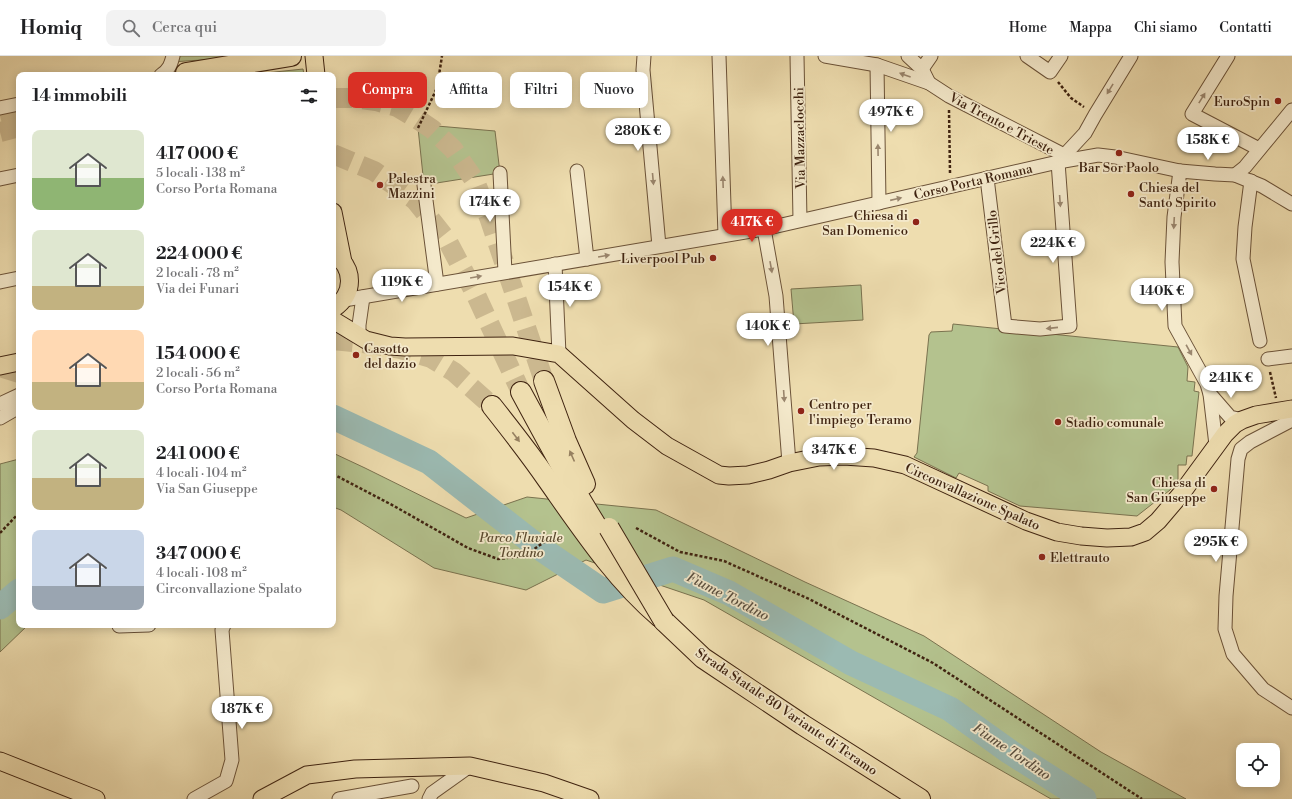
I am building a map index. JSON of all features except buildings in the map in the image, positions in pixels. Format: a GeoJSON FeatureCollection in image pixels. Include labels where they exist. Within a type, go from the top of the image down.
{"type":"FeatureCollection","features":[{"type":"Feature","properties":{"kind":"highway"},"geometry":{"type":"LineString","coordinates":[[192,72],[291,56]]}},
{"type":"Feature","properties":{"kind":"highway"},"geometry":{"type":"LineString","coordinates":[[544,381],[566,441],[587,490],[599,533]]}},
{"type":"Feature","properties":{"kind":"highway"},"geometry":{"type":"LineString","coordinates":[[521,392],[599,533]]}},
{"type":"Feature","properties":{"kind":"highway"},"geometry":{"type":"LineString","coordinates":[[492,406],[537,464],[599,533]]}},
{"type":"Feature","properties":{"kind":"highway","name":"Strada Statale 80 Variante di Teramo"},"geometry":{"type":"LineString","coordinates":[[599,533],[664,621],[702,658],[803,725],[920,799]]}},
{"type":"Feature","properties":{"kind":"main road"},"geometry":{"type":"LineString","coordinates":[[314,56],[316,72]]}},
{"type":"Feature","properties":{"kind":"main road"},"geometry":{"type":"LineString","coordinates":[[336,240],[338,258],[347,269],[350,277],[348,289],[338,305],[359,335]]}},
{"type":"Feature","properties":{"kind":"main road"},"geometry":{"type":"LineString","coordinates":[[336,322],[366,340],[390,346],[513,346],[559,354]]}},
{"type":"Feature","properties":{"kind":"main road","name":"Circonvallazione Spalato"},"geometry":{"type":"LineString","coordinates":[[559,354],[633,420],[667,446],[719,474],[729,476],[748,474],[818,457],[844,456],[874,458],[905,465],[1026,521],[1057,532],[1081,536],[1107,538],[1131,537],[1145,532],[1158,521],[1181,494],[1225,434],[1242,420],[1256,415],[1287,414]]}},
{"type":"Feature","properties":{"kind":"main road"},"geometry":{"type":"LineString","coordinates":[[0,366],[16,363]]}},
{"type":"Feature","properties":{"kind":"main road"},"geometry":{"type":"LineString","coordinates":[[0,761],[96,799]]}},
{"type":"Feature","properties":{"kind":"main road"},"geometry":{"type":"LineString","coordinates":[[262,799],[307,775],[355,769],[470,766],[544,783],[590,799]]}},
{"type":"Feature","properties":{"kind":"street"},"geometry":{"type":"LineString","coordinates":[[166,72],[170,67],[173,56]]}},
{"type":"Feature","properties":{"kind":"street"},"geometry":{"type":"LineString","coordinates":[[644,56],[643,70],[659,246]]}},
{"type":"Feature","properties":{"kind":"street"},"geometry":{"type":"LineString","coordinates":[[719,56],[725,235]]}},
{"type":"Feature","properties":{"kind":"street","name":"Via Mazzaclocchi"},"geometry":{"type":"LineString","coordinates":[[797,56],[800,220]]}},
{"type":"Feature","properties":{"kind":"street","name":"Via Trento e Trieste"},"geometry":{"type":"LineString","coordinates":[[825,56],[877,65],[929,83],[949,96],[1061,158]]}},
{"type":"Feature","properties":{"kind":"street"},"geometry":{"type":"LineString","coordinates":[[908,56],[922,69],[929,83]]}},
{"type":"Feature","properties":{"kind":"street"},"geometry":{"type":"LineString","coordinates":[[922,69],[931,56]]}},
{"type":"Feature","properties":{"kind":"street"},"geometry":{"type":"LineString","coordinates":[[1027,56],[1050,72],[1061,56]]}},
{"type":"Feature","properties":{"kind":"street"},"geometry":{"type":"LineString","coordinates":[[1061,158],[1085,134],[1131,56]]}},
{"type":"Feature","properties":{"kind":"street"},"geometry":{"type":"LineString","coordinates":[[1228,56],[1192,114],[1259,150]]}},
{"type":"Feature","properties":{"kind":"street"},"geometry":{"type":"LineString","coordinates":[[877,65],[879,202]]}},
{"type":"Feature","properties":{"kind":"street"},"geometry":{"type":"LineString","coordinates":[[0,108],[16,105]]}},
{"type":"Feature","properties":{"kind":"street"},"geometry":{"type":"LineString","coordinates":[[1235,175],[1245,167],[1292,111]]}},
{"type":"Feature","properties":{"kind":"street","name":"Corso Porta Romana"},"geometry":{"type":"LineString","coordinates":[[338,305],[363,297],[764,229],[987,178],[1061,158],[1098,155],[1180,170],[1235,175],[1262,186],[1292,204]]}},
{"type":"Feature","properties":{"kind":"street","name":"Vico del Grillo"},"geometry":{"type":"LineString","coordinates":[[987,178],[1005,326],[1040,329],[1070,326],[1061,158]]}},
{"type":"Feature","properties":{"kind":"street"},"geometry":{"type":"LineString","coordinates":[[577,170],[587,259]]}},
{"type":"Feature","properties":{"kind":"street"},"geometry":{"type":"LineString","coordinates":[[1180,170],[1174,217],[1172,262],[1175,326],[1207,384],[1210,394],[1216,445]]}},
{"type":"Feature","properties":{"kind":"street"},"geometry":{"type":"LineString","coordinates":[[500,173],[506,272]]}},
{"type":"Feature","properties":{"kind":"street"},"geometry":{"type":"LineString","coordinates":[[0,179],[16,176]]}},
{"type":"Feature","properties":{"kind":"street"},"geometry":{"type":"LineString","coordinates":[[1251,181],[1245,227],[1243,260],[1260,341]]}},
{"type":"Feature","properties":{"kind":"street"},"geometry":{"type":"LineString","coordinates":[[424,185],[437,284]]}},
{"type":"Feature","properties":{"kind":"street"},"geometry":{"type":"LineString","coordinates":[[764,229],[776,296],[789,463]]}},
{"type":"Feature","properties":{"kind":"street"},"geometry":{"type":"LineString","coordinates":[[555,264],[559,354]]}},
{"type":"Feature","properties":{"kind":"street"},"geometry":{"type":"LineString","coordinates":[[0,282],[16,279]]}},
{"type":"Feature","properties":{"kind":"street"},"geometry":{"type":"LineString","coordinates":[[359,335],[363,297]]}},
{"type":"Feature","properties":{"kind":"street"},"geometry":{"type":"LineString","coordinates":[[1268,359],[1292,356]]}},
{"type":"Feature","properties":{"kind":"street"},"geometry":{"type":"LineString","coordinates":[[1210,394],[1230,417],[1242,420]]}},
{"type":"Feature","properties":{"kind":"street"},"geometry":{"type":"LineString","coordinates":[[0,404],[16,396]]}},
{"type":"Feature","properties":{"kind":"street"},"geometry":{"type":"LineString","coordinates":[[0,418],[16,409]]}},
{"type":"Feature","properties":{"kind":"street"},"geometry":{"type":"LineString","coordinates":[[1287,414],[1241,449],[1238,459],[1226,596],[1225,629],[1233,654],[1263,689],[1292,708]]}},
{"type":"Feature","properties":{"kind":"street"},"geometry":{"type":"LineString","coordinates":[[194,799],[226,781],[232,760],[223,628]]}},
{"type":"Feature","properties":{"kind":"street"},"geometry":{"type":"LineString","coordinates":[[429,799],[432,793],[470,766]]}},
{"type":"Feature","properties":{"kind":"street"},"geometry":{"type":"LineString","coordinates":[[340,799],[412,786]]}},
{"type":"Feature","properties":{"kind":"path"},"geometry":{"type":"LineString","coordinates":[[418,128],[437,88],[442,56]]}},
{"type":"Feature","properties":{"kind":"path"},"geometry":{"type":"LineString","coordinates":[[1050,72],[1071,98],[1095,115]]}},
{"type":"Feature","properties":{"kind":"path"},"geometry":{"type":"LineString","coordinates":[[949,96],[950,186]]}},
{"type":"Feature","properties":{"kind":"path"},"geometry":{"type":"LineString","coordinates":[[1268,359],[1287,414]]}},
{"type":"Feature","properties":{"kind":"path"},"geometry":{"type":"LineString","coordinates":[[336,476],[394,506],[468,548],[498,559],[524,556],[553,536]]}},
{"type":"Feature","properties":{"kind":"path"},"geometry":{"type":"LineString","coordinates":[[0,533],[16,516]]}},
{"type":"Feature","properties":{"kind":"path"},"geometry":{"type":"LineString","coordinates":[[636,528],[680,552],[724,561],[809,599],[933,663],[1142,799]]}},
{"type":"Feature","properties":{"kind":"green space"},"geometry":{"type":"Polygon","coordinates":[[[173,56],[262,56],[171,62],[173,56]]]}},
{"type":"Feature","properties":{"kind":"green space"},"geometry":{"type":"Polygon","coordinates":[[[303,69],[304,72],[275,72],[303,69]]]}},
{"type":"Feature","properties":{"kind":"green space"},"geometry":{"type":"Polygon","coordinates":[[[437,126],[495,131],[500,173],[424,185],[418,128],[437,126]]]}},
{"type":"Feature","properties":{"kind":"green space"},"geometry":{"type":"Polygon","coordinates":[[[861,285],[863,320],[794,324],[791,289],[861,285]]]}},
{"type":"Feature","properties":{"kind":"green space","name":"Stadio comunale"},"geometry":{"type":"Polygon","coordinates":[[[953,324],[1178,347],[1188,367],[1187,381],[1195,382],[1194,391],[1199,392],[1192,456],[1187,456],[1186,465],[1178,465],[1178,479],[1170,490],[1137,516],[1020,506],[988,491],[988,486],[959,473],[956,478],[914,457],[917,453],[929,335],[931,332],[952,331],[953,324]]]}},
{"type":"Feature","properties":{"kind":"green space","name":"Parco Fluviale Tordino"},"geometry":{"type":"Polygon","coordinates":[[[336,454],[466,518],[527,497],[656,510],[805,582],[924,636],[1101,752],[1186,799],[1051,799],[704,600],[586,560],[526,590],[434,568],[336,508],[336,454]]]}},
{"type":"Feature","properties":{"kind":"green space"},"geometry":{"type":"Polygon","coordinates":[[[16,460],[16,628],[25,628],[0,652],[0,464],[16,460]]]}},
{"type":"Feature","properties":{"kind":"waterway","name":"Fiume Tordino"},"geometry":{"type":"LineString","coordinates":[[336,418],[429,462],[537,546],[603,591],[673,569],[729,593],[851,663],[950,709],[1010,752],[1084,799]]}},
{"type":"Feature","properties":{"kind":"waterway","name":"Fiume Tordino"},"geometry":{"type":"LineString","coordinates":[[0,607],[16,594]]}},
{"type":"Feature","properties":{"kind":"tunnel"},"geometry":{"type":"LineString","coordinates":[[336,98],[376,101],[397,107],[432,129],[453,149],[475,181],[490,220],[544,381]]}},
{"type":"Feature","properties":{"kind":"tunnel"},"geometry":{"type":"LineString","coordinates":[[0,116],[16,112]]}},
{"type":"Feature","properties":{"kind":"tunnel"},"geometry":{"type":"LineString","coordinates":[[0,132],[16,128]]}},
{"type":"Feature","properties":{"kind":"tunnel"},"geometry":{"type":"LineString","coordinates":[[336,155],[374,171],[415,200],[447,240],[476,295],[521,392]]}},
{"type":"Feature","properties":{"kind":"tunnel"},"geometry":{"type":"LineString","coordinates":[[336,340],[400,349],[431,358],[454,372],[492,406]]}},
{"type":"Feature","properties":{"kind":"tunnel"},"geometry":{"type":"LineString","coordinates":[[0,367],[16,372]]}},
{"type":"Feature","properties":{"kind":"place","name":"EuroSpin"},"geometry":{"type":"Point","coordinates":[1278,101]}},
{"type":"Feature","properties":{"kind":"place","name":"Bar Sor Paolo"},"geometry":{"type":"Point","coordinates":[1119,153]}},
{"type":"Feature","properties":{"kind":"place","name":"Palestra Mazzini"},"geometry":{"type":"Point","coordinates":[380,185]}},
{"type":"Feature","properties":{"kind":"place","name":"Chiesa del Santo Spirito"},"geometry":{"type":"Point","coordinates":[1131,194]}},
{"type":"Feature","properties":{"kind":"place","name":"Chiesa di San Domenico"},"geometry":{"type":"Point","coordinates":[916,222]}},
{"type":"Feature","properties":{"kind":"place","name":"Liverpool Pub"},"geometry":{"type":"Point","coordinates":[713,258]}},
{"type":"Feature","properties":{"kind":"place","name":"Casotto del dazio"},"geometry":{"type":"Point","coordinates":[356,355]}},
{"type":"Feature","properties":{"kind":"place","name":"Centro per l'impiego Teramo"},"geometry":{"type":"Point","coordinates":[801,411]}},
{"type":"Feature","properties":{"kind":"place","name":"Stadio comunale"},"geometry":{"type":"Point","coordinates":[1058,422]}},
{"type":"Feature","properties":{"kind":"place","name":"Chiesa di San Giuseppe"},"geometry":{"type":"Point","coordinates":[1214,489]}},
{"type":"Feature","properties":{"kind":"place","name":"Elettrauto"},"geometry":{"type":"Point","coordinates":[1042,557]}}]}
